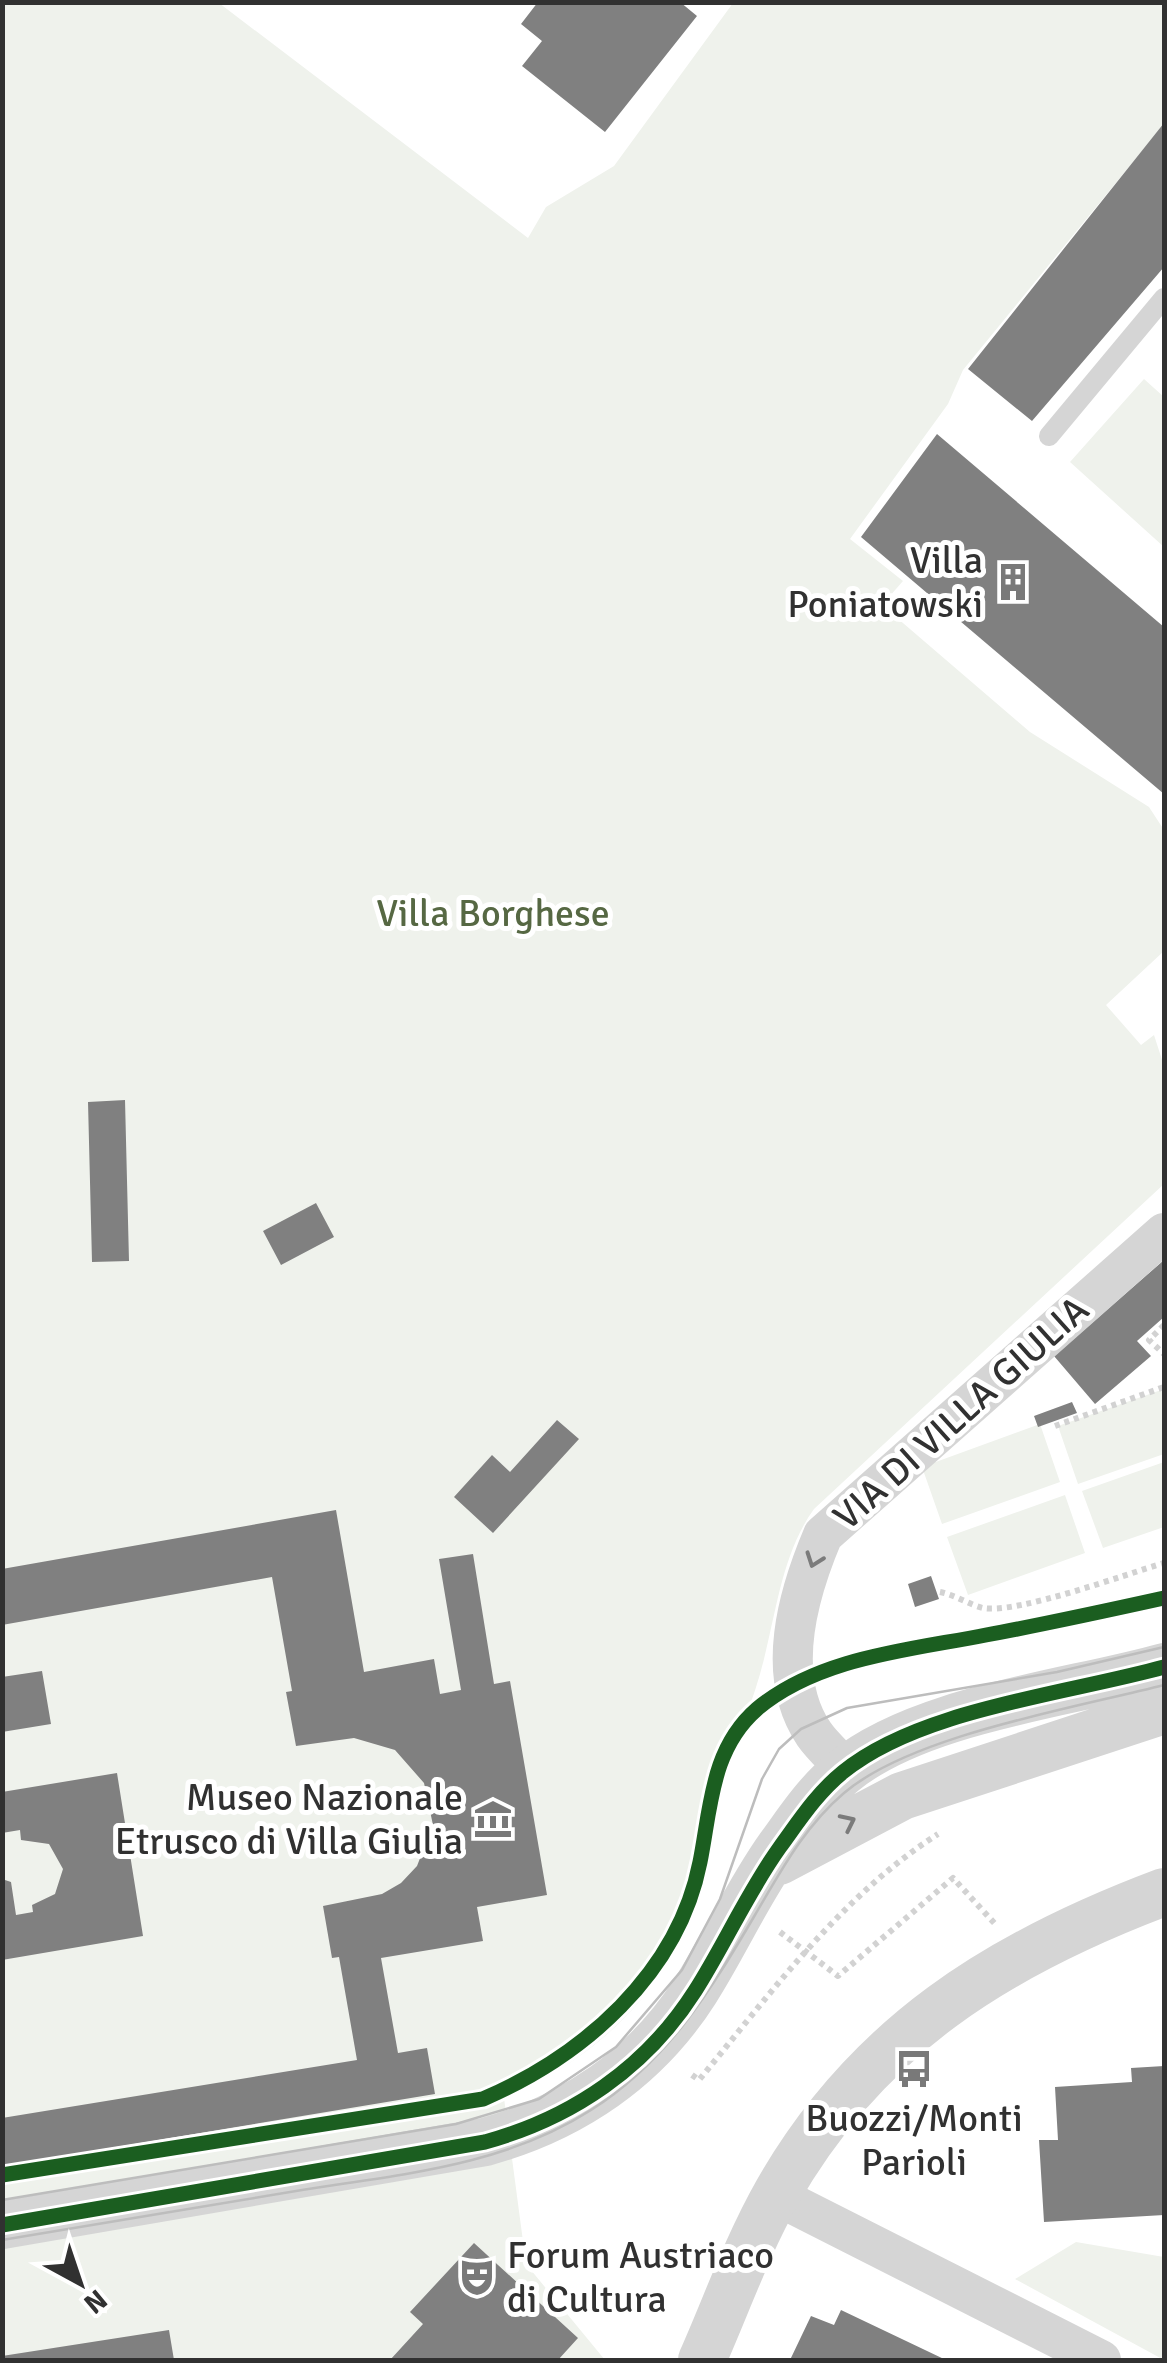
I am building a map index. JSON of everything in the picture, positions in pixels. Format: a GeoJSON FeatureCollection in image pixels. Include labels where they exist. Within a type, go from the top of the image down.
{"type":"FeatureCollection","features":[{"type":"Feature","properties":{"kind":"street","name":"VIA DI VILLA GIULIA"},"geometry":{"type":"LineString","coordinates":[[846,1769],[814,1734],[796,1688],[792,1652],[810,1567],[823,1535],[1164,1233]]}},
{"type":"Feature","properties":{"kind":"street"},"geometry":{"type":"LineString","coordinates":[[2,2225],[485,2142],[557,2116],[615,2079],[657,2044],[696,1989],[753,1887],[816,1798],[846,1769],[880,1746],[940,1723],[1164,1667]]}},
{"type":"Feature","properties":{"kind":"street"},"geometry":{"type":"LineString","coordinates":[[753,1887],[832,1830],[902,1796],[1164,1710]]}},
{"type":"Feature","properties":{"kind":"street"},"geometry":{"type":"LineString","coordinates":[[702,2360],[775,2195],[830,2117],[890,2049],[934,2009],[1022,1954],[1164,1892]]}},
{"type":"Feature","properties":{"kind":"street"},"geometry":{"type":"LineString","coordinates":[[775,2195],[1101,2360]]}},
{"type":"Feature","properties":{"kind":"lane"},"geometry":{"type":"LineString","coordinates":[[1049,436],[1164,298]]}},
{"type":"Feature","properties":{"kind":"path"},"geometry":{"type":"LineString","coordinates":[[1164,1325],[1149,1340],[1164,1354]]}},
{"type":"Feature","properties":{"kind":"path"},"geometry":{"type":"LineString","coordinates":[[1055,1426],[1164,1387]]}},
{"type":"Feature","properties":{"kind":"path"},"geometry":{"type":"LineString","coordinates":[[940,1592],[965,1598],[982,1608],[1016,1605],[1164,1563]]}},
{"type":"Feature","properties":{"kind":"path"},"geometry":{"type":"LineString","coordinates":[[692,2075],[698,2080],[806,1952],[900,1858],[948,1828]]}},
{"type":"Feature","properties":{"kind":"path"},"geometry":{"type":"LineString","coordinates":[[753,1887],[806,1952],[838,1976],[953,1878],[1022,1954]]}},
{"type":"Feature","properties":{"kind":"green space","name":"Villa Borghese"},"geometry":{"type":"Polygon","coordinates":[[[3,3],[219,3],[528,238],[546,207],[614,166],[733,3],[1164,3],[1164,124],[963,370],[948,404],[850,539],[903,581],[882,605],[1030,732],[1149,807],[1164,830],[1164,951],[1106,1005],[1141,1045],[1154,1035],[1164,1066],[1164,1184],[814,1509],[788,1562],[759,1677],[716,1802],[703,1885],[673,1955],[652,1986],[601,2040],[538,2082],[504,2098],[526,2264],[605,2360],[3,2360],[3,3]]]}},
{"type":"Feature","properties":{"kind":"green space"},"geometry":{"type":"Polygon","coordinates":[[[1144,379],[1164,397],[1164,547],[1070,462],[1144,379]]]}},
{"type":"Feature","properties":{"kind":"green space"},"geometry":{"type":"Polygon","coordinates":[[[1164,1389],[1164,1454],[1078,1484],[1058,1426],[1164,1389]]]}},
{"type":"Feature","properties":{"kind":"green space"},"geometry":{"type":"Polygon","coordinates":[[[1040,1424],[1060,1482],[942,1524],[922,1467],[1040,1424]]]}},
{"type":"Feature","properties":{"kind":"green space"},"geometry":{"type":"Polygon","coordinates":[[[1164,1462],[1164,1527],[1103,1548],[1082,1491],[1164,1462]]]}},
{"type":"Feature","properties":{"kind":"green space"},"geometry":{"type":"Polygon","coordinates":[[[1065,1495],[1085,1553],[968,1595],[947,1537],[1065,1495]]]}},
{"type":"Feature","properties":{"kind":"green space"},"geometry":{"type":"Polygon","coordinates":[[[1076,2242],[1164,2257],[1164,2360],[1015,2279],[1076,2242]]]}},
{"type":"Feature","properties":{"kind":"building"},"geometry":{"type":"Polygon","coordinates":[[[538,2],[680,2],[697,16],[605,132],[522,66],[542,41],[521,24],[538,2]]]}},
{"type":"Feature","properties":{"kind":"building"},"geometry":{"type":"Polygon","coordinates":[[[1164,123],[1164,267],[1032,421],[968,369],[1164,123]]]}},
{"type":"Feature","properties":{"kind":"building","name":"Villa Poniatowski"},"geometry":{"type":"Polygon","coordinates":[[[937,434],[1164,627],[1164,794],[861,537],[937,434]]]}},
{"type":"Feature","properties":{"kind":"building"},"geometry":{"type":"Polygon","coordinates":[[[125,1100],[129,1261],[92,1262],[88,1102],[125,1100]]]}},
{"type":"Feature","properties":{"kind":"building"},"geometry":{"type":"Polygon","coordinates":[[[316,1203],[334,1237],[281,1265],[263,1231],[316,1203]]]}},
{"type":"Feature","properties":{"kind":"building"},"geometry":{"type":"Polygon","coordinates":[[[1164,1260],[1164,1317],[1137,1341],[1151,1356],[1095,1404],[1054,1356],[1164,1260]]]}},
{"type":"Feature","properties":{"kind":"building"},"geometry":{"type":"Polygon","coordinates":[[[1072,1402],[1077,1413],[1038,1427],[1034,1416],[1072,1402]]]}},
{"type":"Feature","properties":{"kind":"building"},"geometry":{"type":"Polygon","coordinates":[[[557,1420],[579,1439],[493,1533],[454,1497],[492,1455],[510,1472],[557,1420]]]}},
{"type":"Feature","properties":{"kind":"building"},"geometry":{"type":"Polygon","coordinates":[[[336,1510],[364,1672],[434,1659],[440,1694],[461,1690],[439,1559],[473,1554],[494,1684],[510,1681],[547,1895],[477,1907],[483,1941],[381,1958],[398,2053],[427,2048],[435,2094],[2,2166],[2,2118],[357,2060],[339,1957],[332,1958],[323,1906],[382,1894],[401,1883],[417,1866],[433,1825],[424,1783],[395,1750],[354,1738],[296,1746],[286,1692],[292,1691],[272,1577],[2,1625],[2,1569],[336,1510]]]}},
{"type":"Feature","properties":{"kind":"building"},"geometry":{"type":"Polygon","coordinates":[[[931,1576],[939,1599],[915,1607],[908,1584],[931,1576]]]}},
{"type":"Feature","properties":{"kind":"building"},"geometry":{"type":"Polygon","coordinates":[[[42,1671],[51,1724],[2,1732],[2,1677],[42,1671]]]}},
{"type":"Feature","properties":{"kind":"building"},"geometry":{"type":"Polygon","coordinates":[[[117,1773],[143,1936],[2,1960],[2,1879],[11,1882],[16,1915],[33,1912],[32,1905],[55,1894],[63,1869],[49,1844],[21,1840],[20,1830],[2,1833],[2,1792],[117,1773]]]}},
{"type":"Feature","properties":{"kind":"building"},"geometry":{"type":"Polygon","coordinates":[[[1164,2066],[1164,2215],[1044,2222],[1039,2140],[1058,2140],[1055,2087],[1132,2082],[1131,2068],[1164,2066]]]}},
{"type":"Feature","properties":{"kind":"building","name":"Forum Austriaco di Cultura"},"geometry":{"type":"Polygon","coordinates":[[[474,2243],[578,2338],[558,2360],[390,2360],[423,2324],[410,2312],[474,2243]]]}},
{"type":"Feature","properties":{"kind":"building"},"geometry":{"type":"Polygon","coordinates":[[[841,2310],[946,2360],[790,2360],[811,2316],[834,2325],[841,2310]]]}},
{"type":"Feature","properties":{"kind":"building"},"geometry":{"type":"Polygon","coordinates":[[[169,2330],[174,2360],[2,2360],[2,2356],[169,2330]]]}},
{"type":"Feature","properties":{"kind":"tram line"},"geometry":{"type":"LineString","coordinates":[[2,2200],[456,2124],[539,2099],[616,2047],[682,1970],[720,1899],[762,1779],[779,1749],[801,1729],[847,1708],[1057,1672],[1164,1647]]}},
{"type":"Feature","properties":{"kind":"tram line"},"geometry":{"type":"LineString","coordinates":[[2,2240],[451,2165],[488,2156],[558,2129],[618,2091],[665,2047],[722,1970],[794,1850],[844,1793],[874,1773],[952,1739],[1164,1685]]}},
{"type":"Feature","properties":{"kind":"cycle path"},"geometry":{"type":"LineString","coordinates":[[2,2175],[483,2099],[520,2081],[590,2035],[648,1975],[671,1940],[688,1903],[700,1862],[722,1760],[730,1742],[757,1709],[808,1678],[866,1658],[1164,1598]]}},
{"type":"Feature","properties":{"kind":"cycle path"},"geometry":{"type":"LineString","coordinates":[[2,2225],[485,2142],[548,2119],[604,2086],[654,2044],[695,1991],[768,1864],[809,1808],[843,1772],[875,1751],[953,1718],[1164,1667]]}},
{"type":"Feature","properties":{"kind":"place","name":"Villa Poniatowski"},"geometry":{"type":"Point","coordinates":[1013,582]}},
{"type":"Feature","properties":{"kind":"place","name":"Museo Nazionale Etrusco di Villa Giulia"},"geometry":{"type":"Point","coordinates":[493,1819]}},
{"type":"Feature","properties":{"kind":"place","name":"Buozzi/Monti Parioli"},"geometry":{"type":"Point","coordinates":[914,2069]}},
{"type":"Feature","properties":{"kind":"place","name":"Forum Austriaco di Cultura"},"geometry":{"type":"Point","coordinates":[477,2277]}}]}
